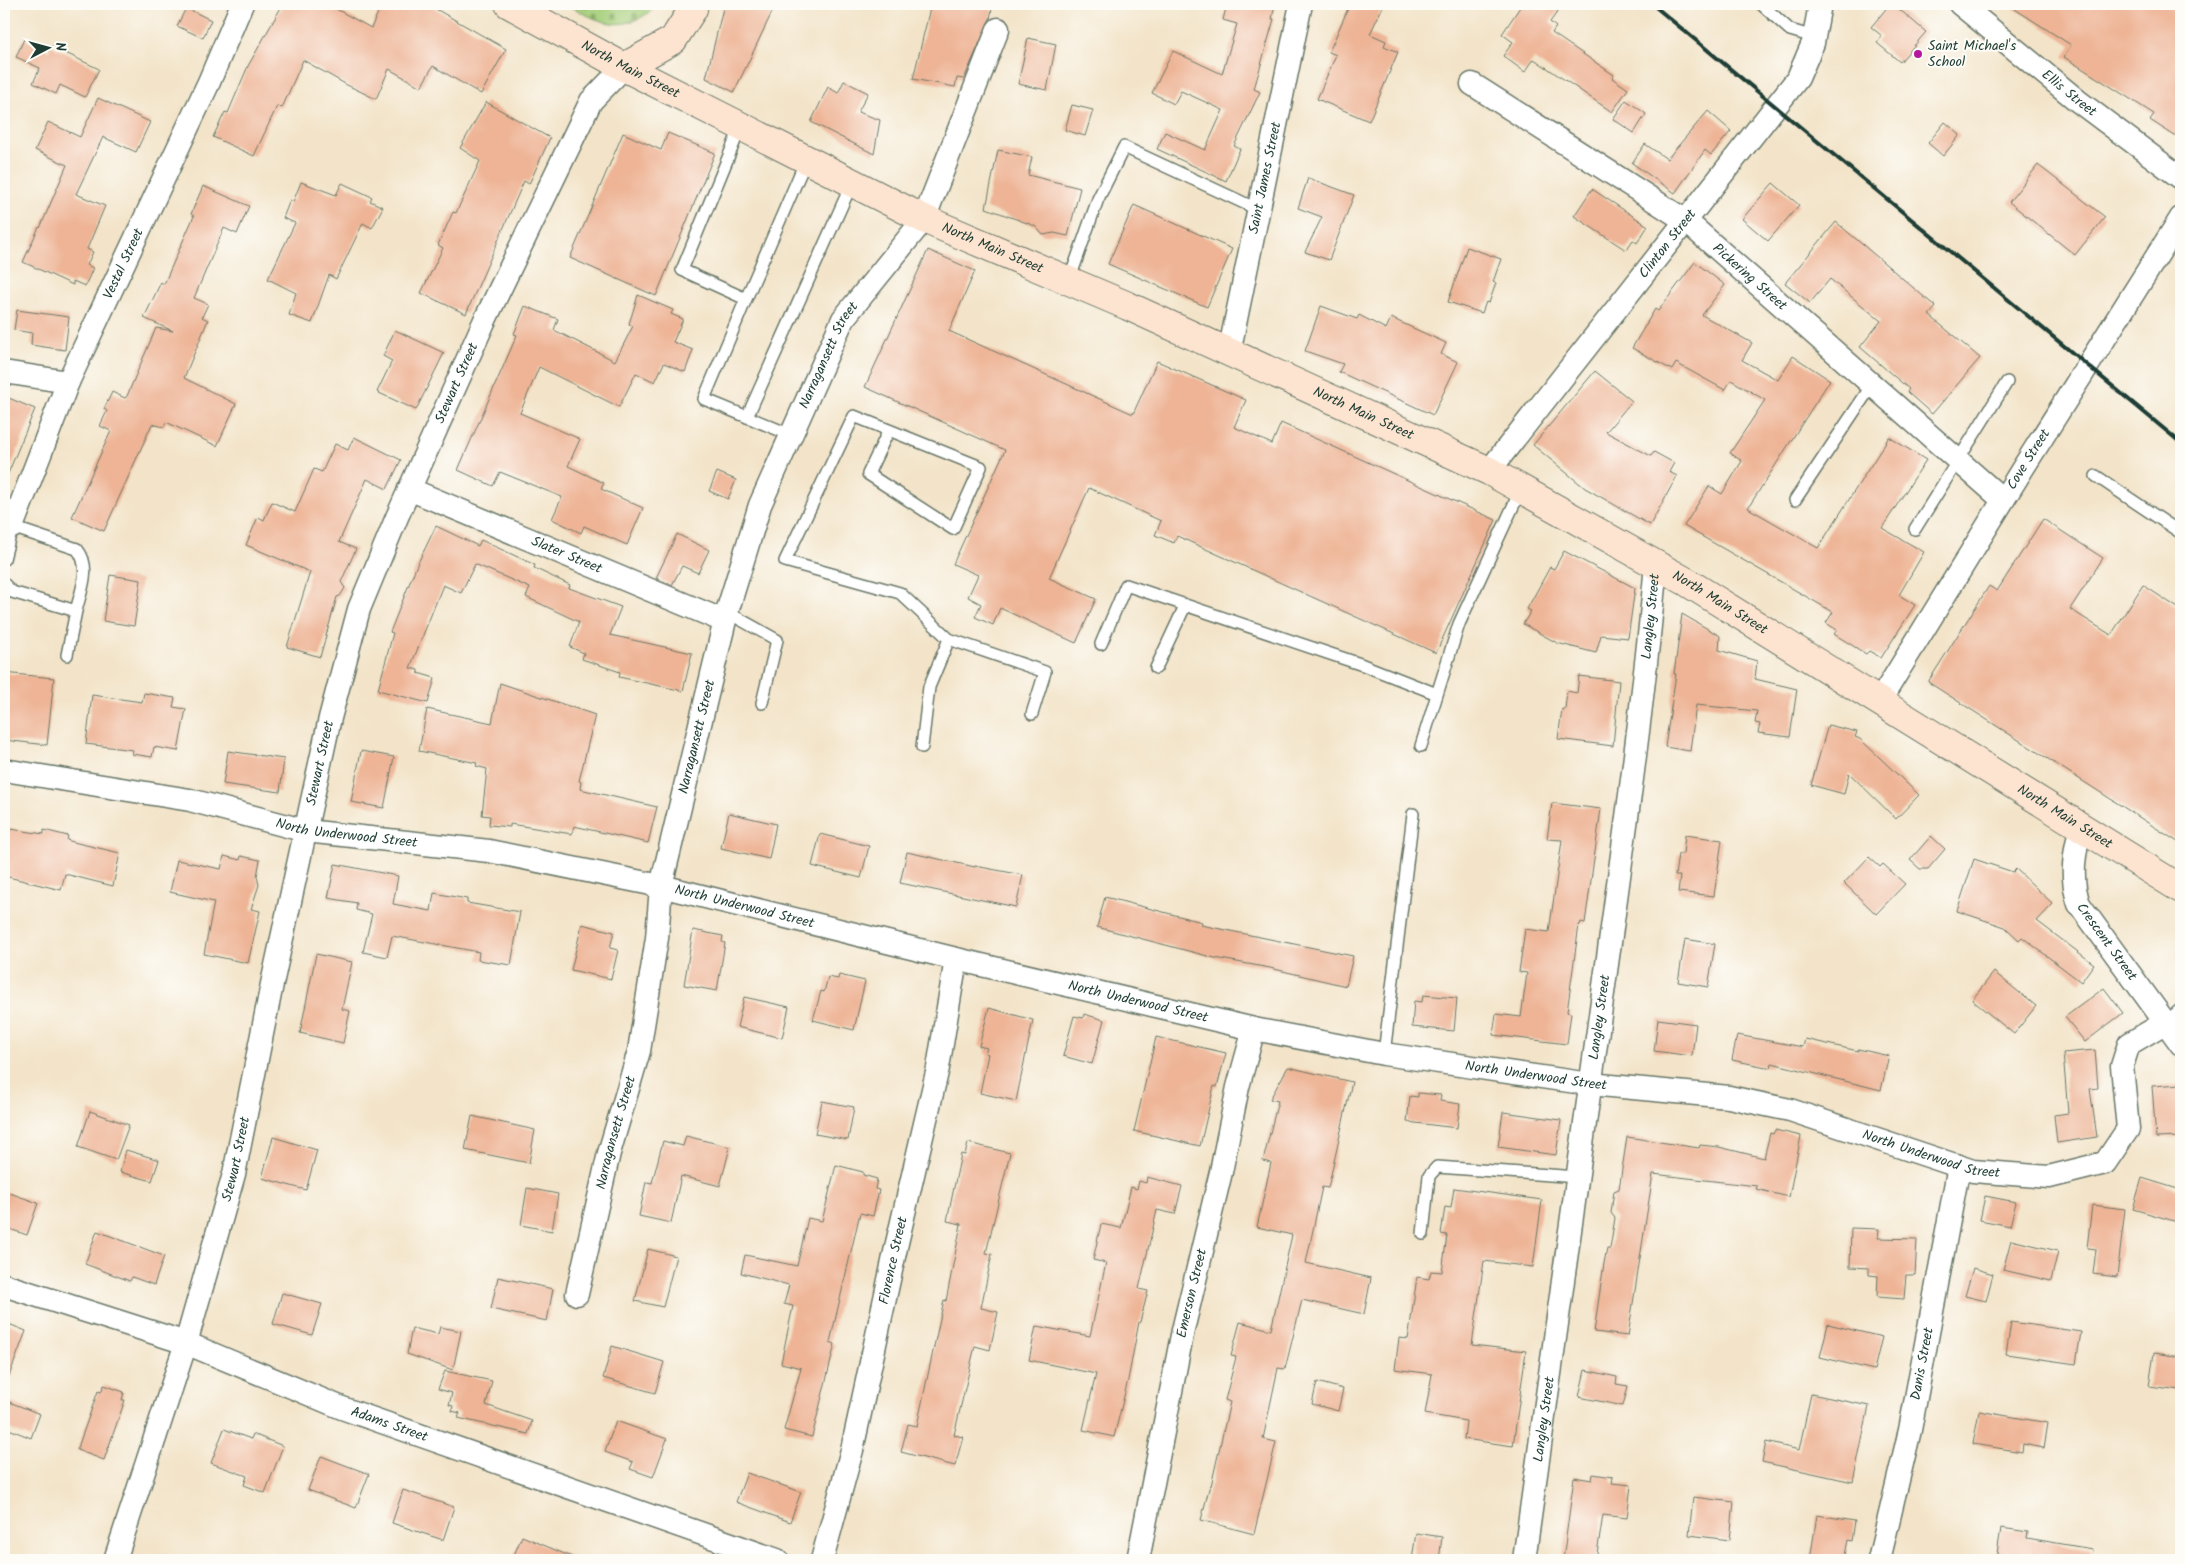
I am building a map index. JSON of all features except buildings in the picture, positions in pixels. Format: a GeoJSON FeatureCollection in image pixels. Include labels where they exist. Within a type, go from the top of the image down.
{"type":"FeatureCollection","features":[{"type":"Feature","properties":{"kind":"main road","name":"North Main Street"},"geometry":{"type":"LineString","coordinates":[[509,4],[542,18],[624,67],[924,219],[1230,353],[1489,471],[1522,488],[1688,582],[2181,889]]}},
{"type":"Feature","properties":{"kind":"main road"},"geometry":{"type":"LineString","coordinates":[[624,67],[674,40],[694,4]]}},
{"type":"Feature","properties":{"kind":"street","name":"Vestal Street"},"geometry":{"type":"LineString","coordinates":[[12,527],[68,382],[209,82],[242,4]]}},
{"type":"Feature","properties":{"kind":"street","name":"Saint James Street"},"geometry":{"type":"LineString","coordinates":[[1230,353],[1301,4]]}},
{"type":"Feature","properties":{"kind":"street","name":"Clinton Street"},"geometry":{"type":"LineString","coordinates":[[1489,471],[1798,78],[1814,37],[1820,4]]}},
{"type":"Feature","properties":{"kind":"street","name":"Ellis Street"},"geometry":{"type":"LineString","coordinates":[[1960,4],[2078,101],[2181,178]]}},
{"type":"Feature","properties":{"kind":"street","name":"Narragansett Street"},"geometry":{"type":"LineString","coordinates":[[577,1294],[609,1153],[639,1051],[657,938],[661,886],[726,617],[760,504],[843,319],[924,219],[998,29]]}},
{"type":"Feature","properties":{"kind":"street","name":"Stewart Street"},"geometry":{"type":"LineString","coordinates":[[115,1560],[186,1343],[234,1174],[270,994],[330,718],[359,609],[409,489],[484,322],[591,101],[624,67]]}},
{"type":"Feature","properties":{"kind":"street","name":"Pickering Street"},"geometry":{"type":"LineString","coordinates":[[1472,84],[1686,221],[2003,500]]}},
{"type":"Feature","properties":{"kind":"street","name":"Cove Street"},"geometry":{"type":"LineString","coordinates":[[1879,702],[2003,500],[2181,218]]}},
{"type":"Feature","properties":{"kind":"street"},"geometry":{"type":"LineString","coordinates":[[4,372],[68,382]]}},
{"type":"Feature","properties":{"kind":"street","name":"Slater Street"},"geometry":{"type":"LineString","coordinates":[[409,489],[726,617]]}},
{"type":"Feature","properties":{"kind":"street","name":"Langley Street"},"geometry":{"type":"LineString","coordinates":[[1524,1560],[1578,1178],[1647,660],[1656,564]]}},
{"type":"Feature","properties":{"kind":"street","name":"North Underwood Street"},"geometry":{"type":"LineString","coordinates":[[4,770],[190,800],[306,831],[489,851],[661,886],[956,959],[1254,1029],[1384,1054],[1590,1084],[1730,1097],[1790,1110],[1973,1171],[2049,1177],[2105,1163],[2128,1129],[2122,1066],[2129,1044],[2173,1016]]}},
{"type":"Feature","properties":{"kind":"street","name":"Crescent Street"},"geometry":{"type":"LineString","coordinates":[[2081,826],[2074,854],[2076,894],[2079,904],[2173,1016],[2181,1044]]}},
{"type":"Feature","properties":{"kind":"street","name":"Florence Street"},"geometry":{"type":"LineString","coordinates":[[822,1560],[852,1450],[895,1252],[938,1068],[956,959]]}},
{"type":"Feature","properties":{"kind":"street","name":"Emerson Street"},"geometry":{"type":"LineString","coordinates":[[1138,1560],[1183,1330],[1221,1172],[1238,1088],[1254,1029]]}},
{"type":"Feature","properties":{"kind":"street","name":"Danis Street"},"geometry":{"type":"LineString","coordinates":[[1879,1560],[1910,1430],[1959,1166]]}},
{"type":"Feature","properties":{"kind":"street","name":"Adams Street"},"geometry":{"type":"LineString","coordinates":[[4,1285],[186,1343],[342,1408],[777,1560]]}},
{"type":"Feature","properties":{"kind":"lane"},"geometry":{"type":"LineString","coordinates":[[1761,4],[1790,30],[1814,37]]}},
{"type":"Feature","properties":{"kind":"lane"},"geometry":{"type":"LineString","coordinates":[[741,126],[682,270],[746,299]]}},
{"type":"Feature","properties":{"kind":"lane"},"geometry":{"type":"LineString","coordinates":[[1069,281],[1098,199],[1124,147],[1259,210]]}},
{"type":"Feature","properties":{"kind":"lane"},"geometry":{"type":"LineString","coordinates":[[791,435],[704,399],[806,160]]}},
{"type":"Feature","properties":{"kind":"lane"},"geometry":{"type":"LineString","coordinates":[[747,417],[852,183]]}},
{"type":"Feature","properties":{"kind":"lane"},"geometry":{"type":"LineString","coordinates":[[1915,529],[2006,382]]}},
{"type":"Feature","properties":{"kind":"lane"},"geometry":{"type":"LineString","coordinates":[[1795,500],[1872,385]]}},
{"type":"Feature","properties":{"kind":"lane"},"geometry":{"type":"LineString","coordinates":[[889,430],[868,474],[953,529],[981,467],[889,430],[854,416],[786,561],[900,593],[948,639],[1045,672],[1032,714]]}},
{"type":"Feature","properties":{"kind":"lane"},"geometry":{"type":"LineString","coordinates":[[2096,476],[2181,533]]}},
{"type":"Feature","properties":{"kind":"lane"},"geometry":{"type":"LineString","coordinates":[[1421,746],[1459,624],[1522,488]]}},
{"type":"Feature","properties":{"kind":"lane"},"geometry":{"type":"LineString","coordinates":[[4,559],[12,527],[77,549],[84,558],[86,570],[67,654]]}},
{"type":"Feature","properties":{"kind":"lane"},"geometry":{"type":"LineString","coordinates":[[4,584],[12,592],[76,611]]}},
{"type":"Feature","properties":{"kind":"lane"},"geometry":{"type":"LineString","coordinates":[[1101,644],[1126,585],[1363,665],[1437,694]]}},
{"type":"Feature","properties":{"kind":"lane"},"geometry":{"type":"LineString","coordinates":[[1156,668],[1185,606]]}},
{"type":"Feature","properties":{"kind":"lane"},"geometry":{"type":"LineString","coordinates":[[726,617],[777,640],[762,703]]}},
{"type":"Feature","properties":{"kind":"lane"},"geometry":{"type":"LineString","coordinates":[[922,747],[929,687],[948,639]]}},
{"type":"Feature","properties":{"kind":"lane"},"geometry":{"type":"LineString","coordinates":[[1384,1054],[1413,814]]}},
{"type":"Feature","properties":{"kind":"lane"},"geometry":{"type":"LineString","coordinates":[[1424,1234],[1429,1176],[1437,1167],[1578,1178]]}},
{"type":"Feature","properties":{"kind":"green space"},"geometry":{"type":"Polygon","coordinates":[[[567,4],[659,4],[636,20],[614,23],[592,17],[567,4]]]}},
{"type":"Feature","properties":{"kind":"railway"},"geometry":{"type":"LineString","coordinates":[[1652,4],[2181,443]]}},
{"type":"Feature","properties":{"kind":"place","name":"Saint Michael's School"},"geometry":{"type":"Point","coordinates":[1918,54]}}]}
